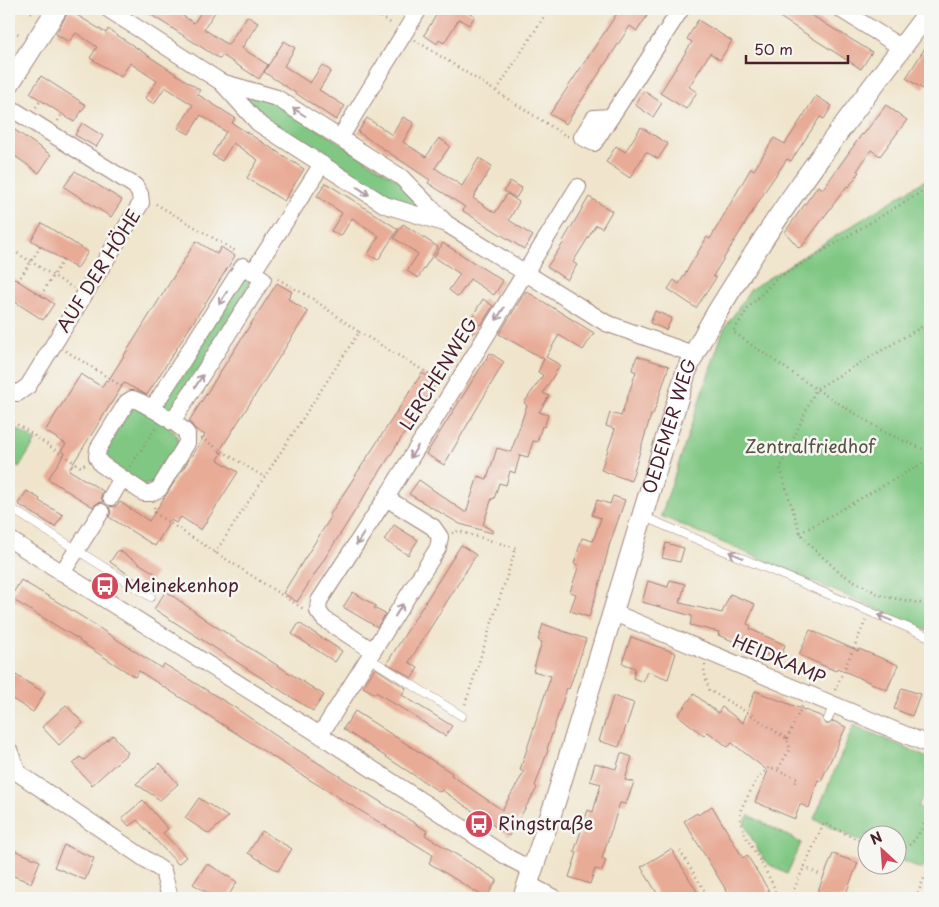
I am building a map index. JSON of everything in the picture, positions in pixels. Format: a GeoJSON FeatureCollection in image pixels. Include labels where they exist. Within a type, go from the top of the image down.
{"type":"FeatureCollection","features":[{"type":"Feature","properties":{"kind":"street"},"geometry":{"type":"LineString","coordinates":[[9,84],[57,9]]}},
{"type":"Feature","properties":{"kind":"street"},"geometry":{"type":"LineString","coordinates":[[108,9],[221,82],[258,123],[386,206],[447,224]]}},
{"type":"Feature","properties":{"kind":"street"},"geometry":{"type":"LineString","coordinates":[[340,138],[419,9]]}},
{"type":"Feature","properties":{"kind":"street"},"geometry":{"type":"LineString","coordinates":[[582,137],[594,118],[611,117],[681,9]]}},
{"type":"Feature","properties":{"kind":"street"},"geometry":{"type":"LineString","coordinates":[[840,9],[902,48]]}},
{"type":"Feature","properties":{"kind":"street","name":"OEDEMER WEG"},"geometry":{"type":"LineString","coordinates":[[528,884],[693,354],[709,324],[788,202],[930,10]]}},
{"type":"Feature","properties":{"kind":"street"},"geometry":{"type":"LineString","coordinates":[[221,82],[277,98],[401,177],[447,224],[606,324],[693,354]]}},
{"type":"Feature","properties":{"kind":"street","name":"AUF DER HÖHE"},"geometry":{"type":"LineString","coordinates":[[9,107],[135,186],[140,194],[141,203],[28,386],[18,393],[9,392]]}},
{"type":"Feature","properties":{"kind":"street"},"geometry":{"type":"LineString","coordinates":[[163,416],[322,164]]}},
{"type":"Feature","properties":{"kind":"street","name":"LERCHENWEG"},"geometry":{"type":"LineString","coordinates":[[318,611],[319,601],[386,498],[578,187]]}},
{"type":"Feature","properties":{"kind":"street"},"geometry":{"type":"LineString","coordinates":[[163,416],[253,272]]}},
{"type":"Feature","properties":{"kind":"street"},"geometry":{"type":"LineString","coordinates":[[132,399],[137,400],[163,416],[182,429],[187,435],[187,443],[158,489],[151,493],[144,493],[102,464],[98,457],[98,449],[127,402],[132,399]]}},
{"type":"Feature","properties":{"kind":"street"},"geometry":{"type":"LineString","coordinates":[[111,497],[122,478]]}},
{"type":"Feature","properties":{"kind":"street"},"geometry":{"type":"LineString","coordinates":[[320,735],[438,548],[440,537],[433,527],[386,498]]}},
{"type":"Feature","properties":{"kind":"street"},"geometry":{"type":"LineString","coordinates":[[62,573],[101,512]]}},
{"type":"Feature","properties":{"kind":"street"},"geometry":{"type":"LineString","coordinates":[[9,539],[320,735],[508,858],[528,884],[554,898]]}},
{"type":"Feature","properties":{"kind":"street"},"geometry":{"type":"LineString","coordinates":[[318,611],[324,619],[371,654]]}},
{"type":"Feature","properties":{"kind":"street","name":"HEIDKAMP"},"geometry":{"type":"LineString","coordinates":[[612,612],[807,693],[830,709],[930,745]]}},
{"type":"Feature","properties":{"kind":"street"},"geometry":{"type":"LineString","coordinates":[[9,750],[18,773],[163,871],[170,898]]}},
{"type":"Feature","properties":{"kind":"lane"},"geometry":{"type":"LineString","coordinates":[[9,507],[151,597]]}},
{"type":"Feature","properties":{"kind":"lane"},"geometry":{"type":"LineString","coordinates":[[642,516],[930,637]]}},
{"type":"Feature","properties":{"kind":"lane"},"geometry":{"type":"LineString","coordinates":[[371,654],[462,716]]}},
{"type":"Feature","properties":{"kind":"path"},"geometry":{"type":"LineString","coordinates":[[368,9],[566,136],[582,137]]}},
{"type":"Feature","properties":{"kind":"path"},"geometry":{"type":"LineString","coordinates":[[497,90],[549,9]]}},
{"type":"Feature","properties":{"kind":"path"},"geometry":{"type":"LineString","coordinates":[[930,187],[776,279],[749,307],[733,332],[816,389],[886,433],[930,452]]}},
{"type":"Feature","properties":{"kind":"path"},"geometry":{"type":"LineString","coordinates":[[140,194],[241,255],[253,272],[273,275],[313,299],[359,332],[453,389]]}},
{"type":"Feature","properties":{"kind":"path"},"geometry":{"type":"LineString","coordinates":[[18,281],[41,246]]}},
{"type":"Feature","properties":{"kind":"path"},"geometry":{"type":"LineString","coordinates":[[9,248],[84,295]]}},
{"type":"Feature","properties":{"kind":"path"},"geometry":{"type":"LineString","coordinates":[[41,295],[63,260]]}},
{"type":"Feature","properties":{"kind":"path"},"geometry":{"type":"LineString","coordinates":[[930,322],[816,389],[780,468],[800,532],[811,546],[840,573],[882,596],[930,605]]}},
{"type":"Feature","properties":{"kind":"path"},"geometry":{"type":"LineString","coordinates":[[215,553],[359,332]]}},
{"type":"Feature","properties":{"kind":"path"},"geometry":{"type":"LineString","coordinates":[[54,344],[128,390],[132,399]]}},
{"type":"Feature","properties":{"kind":"path"},"geometry":{"type":"LineString","coordinates":[[122,478],[163,416]]}},
{"type":"Feature","properties":{"kind":"path"},"geometry":{"type":"LineString","coordinates":[[9,419],[81,467],[98,457]]}},
{"type":"Feature","properties":{"kind":"path"},"geometry":{"type":"LineString","coordinates":[[187,435],[203,438],[264,477]]}},
{"type":"Feature","properties":{"kind":"path"},"geometry":{"type":"LineString","coordinates":[[800,532],[930,458]]}},
{"type":"Feature","properties":{"kind":"path"},"geometry":{"type":"LineString","coordinates":[[151,493],[155,512],[162,518],[298,606],[309,612],[318,611]]}},
{"type":"Feature","properties":{"kind":"path"},"geometry":{"type":"LineString","coordinates":[[440,537],[458,530],[516,548],[462,716]]}},
{"type":"Feature","properties":{"kind":"path"},"geometry":{"type":"LineString","coordinates":[[830,709],[870,611]]}},
{"type":"Feature","properties":{"kind":"path"},"geometry":{"type":"LineString","coordinates":[[708,652],[704,671],[710,690],[787,739],[790,749],[778,770]]}},
{"type":"Feature","properties":{"kind":"path"},"geometry":{"type":"LineString","coordinates":[[787,739],[807,693]]}},
{"type":"Feature","properties":{"kind":"path"},"geometry":{"type":"LineString","coordinates":[[770,898],[775,896],[775,889],[757,854],[744,835],[740,820],[741,808],[758,777],[769,768],[797,778],[796,784]]}},
{"type":"Feature","properties":{"kind":"path"},"geometry":{"type":"LineString","coordinates":[[906,849],[914,841],[930,812]]}},
{"type":"Feature","properties":{"kind":"path"},"geometry":{"type":"LineString","coordinates":[[790,898],[824,823],[856,839]]}},
{"type":"Feature","properties":{"kind":"path"},"geometry":{"type":"LineString","coordinates":[[680,851],[709,898]]}},
{"type":"Feature","properties":{"kind":"path"},"geometry":{"type":"LineString","coordinates":[[916,898],[930,864]]}},
{"type":"Feature","properties":{"kind":"path"},"geometry":{"type":"LineString","coordinates":[[804,867],[821,875]]}},
{"type":"Feature","properties":{"kind":"green space"},"geometry":{"type":"Polygon","coordinates":[[[232,89],[278,103],[398,180],[435,216],[388,202],[261,120],[232,89]]]}},
{"type":"Feature","properties":{"kind":"green space","name":"Zentralfriedhof"},"geometry":{"type":"Polygon","coordinates":[[[930,177],[930,632],[661,516],[723,331],[751,289],[930,177]]]}},
{"type":"Feature","properties":{"kind":"green space"},"geometry":{"type":"Polygon","coordinates":[[[241,276],[255,285],[172,417],[157,408],[241,276]]]}},
{"type":"Feature","properties":{"kind":"green space"},"geometry":{"type":"Polygon","coordinates":[[[138,407],[166,424],[177,436],[179,443],[178,450],[152,484],[143,485],[108,461],[103,455],[131,408],[138,407]]]}},
{"type":"Feature","properties":{"kind":"green space"},"geometry":{"type":"Polygon","coordinates":[[[9,422],[36,441],[19,467],[9,461],[9,422]]]}},
{"type":"Feature","properties":{"kind":"green space"},"geometry":{"type":"Polygon","coordinates":[[[854,725],[930,759],[930,780],[918,807],[930,812],[930,851],[922,870],[906,862],[906,824],[856,824],[856,839],[814,819],[854,725]]]}},
{"type":"Feature","properties":{"kind":"green space"},"geometry":{"type":"Polygon","coordinates":[[[749,815],[801,843],[787,874],[769,864],[759,851],[744,822],[749,815]]]}},
{"type":"Feature","properties":{"kind":"building"},"geometry":{"type":"Polygon","coordinates":[[[142,9],[172,9],[194,23],[203,9],[217,9],[204,29],[228,45],[247,16],[258,23],[242,48],[268,65],[259,79],[222,55],[220,59],[142,9]]]}},
{"type":"Feature","properties":{"kind":"building"},"geometry":{"type":"Polygon","coordinates":[[[440,9],[466,9],[475,16],[469,25],[459,19],[444,43],[439,40],[437,44],[424,35],[440,9]]]}},
{"type":"Feature","properties":{"kind":"building"},"geometry":{"type":"Polygon","coordinates":[[[620,9],[642,9],[649,13],[637,31],[630,26],[566,124],[550,114],[620,9]]]}},
{"type":"Feature","properties":{"kind":"building"},"geometry":{"type":"Polygon","coordinates":[[[767,9],[801,9],[872,52],[861,69],[767,9]]]}},
{"type":"Feature","properties":{"kind":"building"},"geometry":{"type":"Polygon","coordinates":[[[69,10],[106,33],[108,29],[200,90],[197,94],[235,118],[232,123],[304,169],[284,201],[247,178],[258,160],[233,143],[222,161],[212,155],[226,132],[201,115],[189,134],[178,128],[193,105],[165,87],[154,104],[145,98],[157,81],[130,63],[121,77],[90,58],[97,47],[76,33],[69,42],[56,34],[69,10]]]}},
{"type":"Feature","properties":{"kind":"building"},"geometry":{"type":"Polygon","coordinates":[[[698,20],[732,41],[720,60],[710,53],[689,87],[697,92],[686,109],[660,93],[692,42],[687,39],[698,20]]]}},
{"type":"Feature","properties":{"kind":"building"},"geometry":{"type":"Polygon","coordinates":[[[930,40],[930,78],[923,89],[906,78],[930,40]]]}},
{"type":"Feature","properties":{"kind":"building"},"geometry":{"type":"Polygon","coordinates":[[[284,41],[295,48],[284,66],[310,83],[322,65],[331,71],[319,90],[345,106],[336,120],[264,72],[284,41]]]}},
{"type":"Feature","properties":{"kind":"building"},"geometry":{"type":"Polygon","coordinates":[[[41,76],[86,105],[74,122],[30,93],[41,76]]]}},
{"type":"Feature","properties":{"kind":"building"},"geometry":{"type":"Polygon","coordinates":[[[644,91],[662,103],[653,117],[635,105],[644,91]]]}},
{"type":"Feature","properties":{"kind":"building"},"geometry":{"type":"Polygon","coordinates":[[[816,96],[832,106],[824,119],[820,117],[791,161],[787,159],[767,188],[713,276],[716,278],[696,308],[668,289],[674,280],[679,284],[707,237],[710,239],[751,168],[754,170],[774,138],[785,144],[816,96]]]}},
{"type":"Feature","properties":{"kind":"building"},"geometry":{"type":"Polygon","coordinates":[[[886,105],[907,120],[880,156],[871,150],[849,187],[847,186],[804,244],[799,248],[785,232],[818,186],[823,189],[862,134],[886,105]]]}},
{"type":"Feature","properties":{"kind":"building"},"geometry":{"type":"Polygon","coordinates":[[[403,117],[414,123],[403,142],[426,157],[439,138],[450,146],[435,168],[462,186],[479,158],[492,166],[473,198],[495,213],[507,194],[519,202],[509,220],[533,236],[524,249],[463,211],[465,207],[428,183],[430,180],[358,132],[367,118],[392,135],[403,117]]]}},
{"type":"Feature","properties":{"kind":"building"},"geometry":{"type":"Polygon","coordinates":[[[82,123],[103,136],[96,147],[75,135],[82,123]]]}},
{"type":"Feature","properties":{"kind":"building"},"geometry":{"type":"Polygon","coordinates":[[[9,126],[51,155],[39,173],[9,152],[9,126]]]}},
{"type":"Feature","properties":{"kind":"building"},"geometry":{"type":"Polygon","coordinates":[[[641,127],[668,144],[658,159],[646,152],[630,178],[606,162],[616,146],[625,152],[641,127]]]}},
{"type":"Feature","properties":{"kind":"building"},"geometry":{"type":"Polygon","coordinates":[[[75,171],[122,200],[111,217],[64,187],[75,171]]]}},
{"type":"Feature","properties":{"kind":"building"},"geometry":{"type":"Polygon","coordinates":[[[510,181],[522,188],[516,198],[504,191],[510,181]]]}},
{"type":"Feature","properties":{"kind":"building"},"geometry":{"type":"Polygon","coordinates":[[[326,183],[398,229],[378,260],[368,254],[379,236],[352,218],[341,236],[331,231],[342,213],[317,196],[326,183]]]}},
{"type":"Feature","properties":{"kind":"building"},"geometry":{"type":"Polygon","coordinates":[[[589,197],[612,211],[602,228],[596,225],[573,262],[577,265],[567,280],[547,267],[564,242],[589,197]]]}},
{"type":"Feature","properties":{"kind":"building"},"geometry":{"type":"Polygon","coordinates":[[[42,223],[88,252],[77,269],[31,240],[42,223]]]}},
{"type":"Feature","properties":{"kind":"building"},"geometry":{"type":"Polygon","coordinates":[[[403,224],[438,247],[418,278],[407,271],[418,254],[394,238],[403,224]]]}},
{"type":"Feature","properties":{"kind":"building"},"geometry":{"type":"Polygon","coordinates":[[[196,241],[217,254],[221,247],[235,256],[147,395],[124,383],[69,470],[103,491],[101,496],[103,502],[97,503],[93,507],[48,479],[65,453],[61,451],[66,444],[45,431],[81,374],[102,387],[106,380],[108,381],[196,241]]]}},
{"type":"Feature","properties":{"kind":"building"},"geometry":{"type":"Polygon","coordinates":[[[443,243],[503,281],[494,295],[470,279],[458,297],[449,290],[460,274],[434,257],[443,243]]]}},
{"type":"Feature","properties":{"kind":"building"},"geometry":{"type":"Polygon","coordinates":[[[9,275],[54,304],[43,320],[9,298],[9,275]]]}},
{"type":"Feature","properties":{"kind":"building"},"geometry":{"type":"Polygon","coordinates":[[[277,283],[292,292],[288,299],[308,312],[219,452],[222,453],[218,460],[238,472],[201,530],[181,517],[176,523],[171,520],[155,546],[109,517],[111,512],[109,507],[116,506],[120,502],[149,521],[205,435],[195,429],[189,421],[277,283]]]}},
{"type":"Feature","properties":{"kind":"building"},"geometry":{"type":"Polygon","coordinates":[[[526,291],[594,333],[583,350],[559,335],[546,357],[560,365],[543,393],[549,396],[539,412],[548,415],[537,442],[533,441],[528,457],[520,455],[515,473],[510,471],[506,485],[499,483],[483,525],[493,531],[492,533],[460,524],[409,494],[419,480],[466,513],[478,476],[487,479],[497,448],[511,452],[527,405],[524,403],[543,375],[538,372],[544,359],[499,334],[526,291]]]}},
{"type":"Feature","properties":{"kind":"building"},"geometry":{"type":"Polygon","coordinates":[[[483,299],[493,306],[481,325],[479,324],[471,335],[460,329],[468,315],[472,317],[483,299]]]}},
{"type":"Feature","properties":{"kind":"building"},"geometry":{"type":"Polygon","coordinates":[[[655,311],[672,318],[666,330],[650,323],[655,311]]]}},
{"type":"Feature","properties":{"kind":"building"},"geometry":{"type":"Polygon","coordinates":[[[490,353],[504,362],[444,465],[426,454],[490,353]]]}},
{"type":"Feature","properties":{"kind":"building"},"geometry":{"type":"Polygon","coordinates":[[[637,356],[669,366],[653,415],[651,415],[631,481],[601,470],[615,429],[606,426],[610,413],[621,416],[636,372],[632,370],[637,356]]]}},
{"type":"Feature","properties":{"kind":"building"},"geometry":{"type":"Polygon","coordinates":[[[422,373],[437,382],[297,602],[283,593],[331,517],[329,516],[422,373]]]}},
{"type":"Feature","properties":{"kind":"building"},"geometry":{"type":"Polygon","coordinates":[[[27,491],[40,499],[39,501],[63,515],[55,527],[18,504],[27,491]]]}},
{"type":"Feature","properties":{"kind":"building"},"geometry":{"type":"Polygon","coordinates":[[[613,496],[625,500],[609,546],[589,617],[570,611],[576,594],[570,592],[579,565],[574,564],[582,538],[593,541],[601,518],[592,515],[597,500],[610,504],[613,496]]]}},
{"type":"Feature","properties":{"kind":"building"},"geometry":{"type":"Polygon","coordinates":[[[394,525],[418,540],[408,555],[384,540],[394,525]]]}},
{"type":"Feature","properties":{"kind":"building"},"geometry":{"type":"Polygon","coordinates":[[[666,543],[684,548],[680,562],[662,558],[666,543]]]}},
{"type":"Feature","properties":{"kind":"building"},"geometry":{"type":"Polygon","coordinates":[[[461,545],[476,555],[409,662],[418,668],[412,678],[387,663],[461,545]]]}},
{"type":"Feature","properties":{"kind":"building"},"geometry":{"type":"Polygon","coordinates":[[[118,550],[156,574],[147,587],[110,562],[118,550]]]}},
{"type":"Feature","properties":{"kind":"building"},"geometry":{"type":"Polygon","coordinates":[[[21,580],[161,668],[164,664],[234,707],[288,744],[427,831],[425,835],[497,880],[486,898],[429,863],[433,855],[292,769],[139,671],[135,677],[80,640],[10,598],[21,580]]]}},
{"type":"Feature","properties":{"kind":"building"},"geometry":{"type":"Polygon","coordinates":[[[670,580],[685,584],[680,603],[722,613],[730,594],[755,604],[747,624],[751,626],[750,629],[785,645],[780,660],[718,635],[719,632],[690,625],[692,616],[642,602],[648,581],[668,587],[670,580]]]}},
{"type":"Feature","properties":{"kind":"building"},"geometry":{"type":"Polygon","coordinates":[[[166,591],[209,622],[324,695],[313,711],[154,609],[166,591]]]}},
{"type":"Feature","properties":{"kind":"building"},"geometry":{"type":"Polygon","coordinates":[[[353,592],[385,614],[377,627],[343,607],[353,592]]]}},
{"type":"Feature","properties":{"kind":"building"},"geometry":{"type":"Polygon","coordinates":[[[299,623],[342,651],[335,662],[292,634],[299,623]]]}},
{"type":"Feature","properties":{"kind":"building"},"geometry":{"type":"Polygon","coordinates":[[[543,624],[586,639],[569,689],[567,688],[535,786],[537,788],[509,836],[442,790],[440,792],[343,729],[355,711],[452,773],[451,775],[502,810],[524,772],[520,770],[551,676],[533,671],[542,642],[538,640],[543,624]]]}},
{"type":"Feature","properties":{"kind":"building"},"geometry":{"type":"Polygon","coordinates":[[[810,630],[858,651],[859,649],[898,665],[887,690],[837,668],[836,671],[799,655],[810,630]]]}},
{"type":"Feature","properties":{"kind":"building"},"geometry":{"type":"Polygon","coordinates":[[[631,637],[676,653],[668,679],[647,671],[643,682],[633,678],[635,668],[622,663],[631,637]]]}},
{"type":"Feature","properties":{"kind":"building"},"geometry":{"type":"Polygon","coordinates":[[[375,668],[406,688],[402,695],[452,726],[445,736],[376,692],[375,694],[363,687],[375,668]]]}},
{"type":"Feature","properties":{"kind":"building"},"geometry":{"type":"Polygon","coordinates":[[[9,671],[45,693],[33,712],[9,697],[9,671]]]}},
{"type":"Feature","properties":{"kind":"building"},"geometry":{"type":"Polygon","coordinates":[[[902,688],[920,694],[912,716],[894,709],[902,688]]]}},
{"type":"Feature","properties":{"kind":"building"},"geometry":{"type":"Polygon","coordinates":[[[755,691],[823,717],[825,724],[833,721],[846,727],[821,781],[818,780],[809,808],[800,804],[795,819],[755,802],[768,771],[732,743],[728,747],[708,732],[704,736],[678,715],[694,694],[718,713],[722,707],[743,723],[755,691]]]}},
{"type":"Feature","properties":{"kind":"building"},"geometry":{"type":"Polygon","coordinates":[[[613,696],[634,703],[619,747],[599,741],[613,696]]]}},
{"type":"Feature","properties":{"kind":"building"},"geometry":{"type":"Polygon","coordinates":[[[66,705],[83,723],[59,745],[42,727],[66,705]]]}},
{"type":"Feature","properties":{"kind":"building"},"geometry":{"type":"Polygon","coordinates":[[[113,735],[128,753],[92,785],[73,764],[80,757],[84,760],[113,735]]]}},
{"type":"Feature","properties":{"kind":"building"},"geometry":{"type":"Polygon","coordinates":[[[621,753],[632,757],[625,780],[634,782],[626,804],[620,803],[602,858],[606,860],[602,871],[595,869],[590,884],[569,877],[577,853],[574,852],[588,810],[593,812],[601,784],[590,781],[595,763],[616,769],[621,753]]]}},
{"type":"Feature","properties":{"kind":"building"},"geometry":{"type":"Polygon","coordinates":[[[160,763],[178,784],[160,800],[136,784],[160,763]]]}},
{"type":"Feature","properties":{"kind":"building"},"geometry":{"type":"Polygon","coordinates":[[[199,798],[228,817],[209,834],[185,818],[199,798]]]}},
{"type":"Feature","properties":{"kind":"building"},"geometry":{"type":"Polygon","coordinates":[[[143,800],[168,829],[163,833],[186,857],[178,864],[137,820],[129,826],[122,818],[143,800]]]}},
{"type":"Feature","properties":{"kind":"building"},"geometry":{"type":"Polygon","coordinates":[[[712,806],[743,858],[747,855],[769,891],[758,898],[752,898],[749,893],[740,898],[731,898],[684,821],[712,806]]]}},
{"type":"Feature","properties":{"kind":"building"},"geometry":{"type":"Polygon","coordinates":[[[262,831],[292,849],[278,871],[248,853],[262,831]]]}},
{"type":"Feature","properties":{"kind":"building"},"geometry":{"type":"Polygon","coordinates":[[[64,845],[94,858],[85,880],[54,867],[64,845]]]}},
{"type":"Feature","properties":{"kind":"building"},"geometry":{"type":"Polygon","coordinates":[[[9,848],[40,861],[31,883],[9,874],[9,848]]]}},
{"type":"Feature","properties":{"kind":"building"},"geometry":{"type":"Polygon","coordinates":[[[671,849],[701,898],[660,898],[641,867],[671,849]]]}},
{"type":"Feature","properties":{"kind":"building"},"geometry":{"type":"Polygon","coordinates":[[[833,854],[856,862],[856,868],[844,898],[815,898],[833,854]]]}},
{"type":"Feature","properties":{"kind":"building"},"geometry":{"type":"Polygon","coordinates":[[[206,865],[210,865],[237,882],[227,898],[216,898],[193,884],[206,865]]]}},
{"type":"Feature","properties":{"kind":"place","name":"Meinekenhop"},"geometry":{"type":"Point","coordinates":[105,586]}},
{"type":"Feature","properties":{"kind":"place","name":"Ringstraße"},"geometry":{"type":"Point","coordinates":[479,824]}}]}
